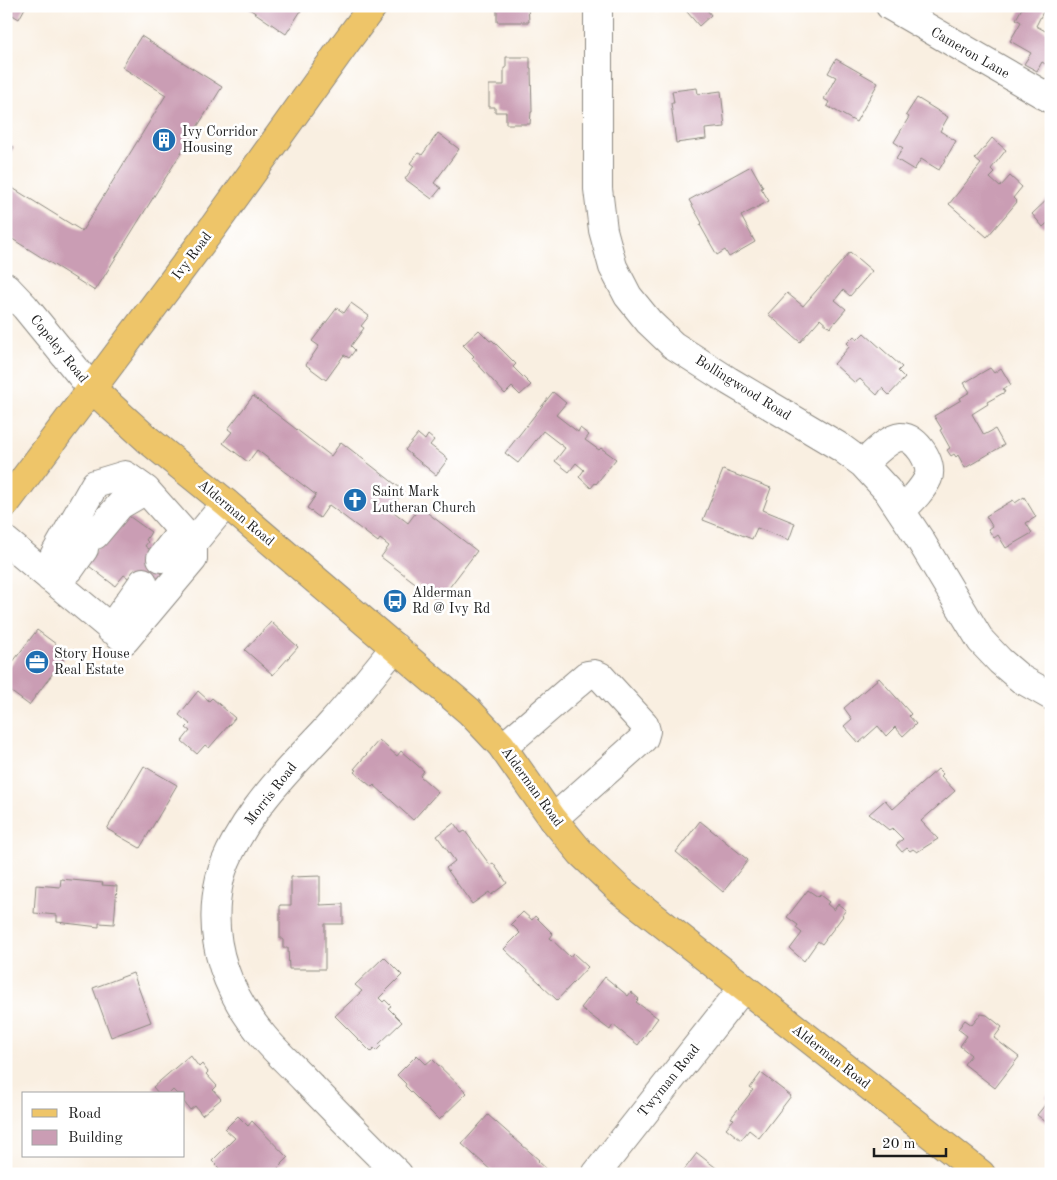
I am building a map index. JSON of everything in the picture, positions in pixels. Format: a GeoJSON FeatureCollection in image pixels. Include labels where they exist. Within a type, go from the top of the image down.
{"type":"FeatureCollection","features":[{"type":"Feature","properties":{"kind":"main road","name":"Ivy Road"},"geometry":{"type":"LineString","coordinates":[[6,503],[214,226],[373,6]]}},
{"type":"Feature","properties":{"kind":"main road","name":"Alderman Road"},"geometry":{"type":"LineString","coordinates":[[92,389],[147,439],[226,503],[469,711],[503,747],[553,819],[582,853],[620,891],[981,1174]]}},
{"type":"Feature","properties":{"kind":"street","name":"Bollingwood Road"},"geometry":{"type":"LineString","coordinates":[[598,6],[598,189],[603,230],[613,267],[628,296],[649,322],[673,344],[729,381],[840,447],[862,464],[887,490],[901,510],[981,641],[1000,661],[1021,678],[1051,696]]}},
{"type":"Feature","properties":{"kind":"street","name":"Cameron Lane"},"geometry":{"type":"LineString","coordinates":[[890,6],[1051,99]]}},
{"type":"Feature","properties":{"kind":"street","name":"Copeley Road"},"geometry":{"type":"LineString","coordinates":[[6,287],[25,307],[92,389]]}},
{"type":"Feature","properties":{"kind":"street"},"geometry":{"type":"LineString","coordinates":[[862,464],[894,439],[902,437],[910,439],[919,447],[928,460],[929,476],[919,493],[901,510]]}},
{"type":"Feature","properties":{"kind":"street"},"geometry":{"type":"LineString","coordinates":[[6,541],[53,575],[110,629],[125,640],[194,558],[187,537],[146,490],[125,475],[95,484],[54,556],[53,575]]}},
{"type":"Feature","properties":{"kind":"street"},"geometry":{"type":"LineString","coordinates":[[53,575],[70,569],[120,505],[146,490]]}},
{"type":"Feature","properties":{"kind":"street"},"geometry":{"type":"LineString","coordinates":[[161,558],[226,503]]}},
{"type":"Feature","properties":{"kind":"street"},"geometry":{"type":"LineString","coordinates":[[110,629],[143,582]]}},
{"type":"Feature","properties":{"kind":"street","name":"Morris Road"},"geometry":{"type":"LineString","coordinates":[[395,647],[333,722],[257,808],[233,846],[220,877],[215,913],[217,943],[224,973],[237,1000],[263,1036],[398,1174]]}},
{"type":"Feature","properties":{"kind":"street"},"geometry":{"type":"LineString","coordinates":[[503,747],[587,675],[594,674],[600,676],[644,724],[646,731],[644,738],[553,819]]}},
{"type":"Feature","properties":{"kind":"street","name":"Twyman Road"},"geometry":{"type":"LineString","coordinates":[[596,1174],[743,988]]}},
{"type":"Feature","properties":{"kind":"building"},"geometry":{"type":"Polygon","coordinates":[[[6,6],[26,6],[19,19],[6,11],[6,6]]]}},
{"type":"Feature","properties":{"kind":"building"},"geometry":{"type":"Polygon","coordinates":[[[245,6],[304,6],[286,34],[245,6]]]}},
{"type":"Feature","properties":{"kind":"building"},"geometry":{"type":"Polygon","coordinates":[[[497,6],[528,6],[529,22],[497,22],[497,6]]]}},
{"type":"Feature","properties":{"kind":"building"},"geometry":{"type":"Polygon","coordinates":[[[682,6],[704,6],[711,15],[699,26],[682,6]]]}},
{"type":"Feature","properties":{"kind":"building"},"geometry":{"type":"Polygon","coordinates":[[[1025,6],[1038,6],[1044,10],[1036,26],[1051,34],[1051,67],[1042,62],[1037,71],[1024,64],[1031,53],[1010,41],[1021,22],[1016,19],[1025,6]]]}},
{"type":"Feature","properties":{"kind":"building","name":"Ivy Corridor Housing"},"geometry":{"type":"Polygon","coordinates":[[[141,36],[222,87],[95,291],[6,235],[6,184],[82,231],[166,95],[122,67],[141,36]]]}},
{"type":"Feature","properties":{"kind":"building"},"geometry":{"type":"Polygon","coordinates":[[[506,57],[530,57],[532,112],[530,124],[506,124],[506,112],[495,112],[495,107],[489,107],[489,85],[504,85],[506,57]]]}},
{"type":"Feature","properties":{"kind":"building"},"geometry":{"type":"Polygon","coordinates":[[[836,59],[878,83],[856,122],[827,106],[829,102],[824,99],[836,77],[828,73],[836,59]]]}},
{"type":"Feature","properties":{"kind":"building"},"geometry":{"type":"Polygon","coordinates":[[[697,88],[698,94],[721,91],[725,127],[705,129],[706,139],[676,143],[671,103],[674,103],[672,91],[697,88]]]}},
{"type":"Feature","properties":{"kind":"building"},"geometry":{"type":"Polygon","coordinates":[[[917,98],[948,117],[940,131],[956,141],[939,170],[921,159],[914,170],[896,159],[903,148],[894,142],[909,117],[906,115],[917,98]]]}},
{"type":"Feature","properties":{"kind":"building"},"geometry":{"type":"Polygon","coordinates":[[[438,133],[459,149],[434,183],[441,188],[432,199],[405,179],[414,166],[410,163],[418,153],[422,155],[438,133]]]}},
{"type":"Feature","properties":{"kind":"building"},"geometry":{"type":"Polygon","coordinates":[[[992,138],[1006,150],[991,169],[995,173],[990,178],[1000,187],[1010,176],[1022,187],[1013,198],[1017,202],[987,237],[949,204],[981,164],[975,159],[992,138]]]}},
{"type":"Feature","properties":{"kind":"building"},"geometry":{"type":"Polygon","coordinates":[[[6,142],[14,147],[6,160],[6,142]]]}},
{"type":"Feature","properties":{"kind":"building"},"geometry":{"type":"Polygon","coordinates":[[[751,166],[769,201],[741,216],[755,242],[729,257],[725,250],[717,255],[700,225],[702,223],[689,200],[751,166]]]}},
{"type":"Feature","properties":{"kind":"building"},"geometry":{"type":"Polygon","coordinates":[[[1051,196],[1051,220],[1043,227],[1032,214],[1051,196]]]}},
{"type":"Feature","properties":{"kind":"building"},"geometry":{"type":"Polygon","coordinates":[[[850,252],[872,271],[850,296],[843,290],[835,300],[846,309],[830,328],[820,319],[800,342],[768,314],[787,293],[803,306],[850,252]]]}},
{"type":"Feature","properties":{"kind":"building"},"geometry":{"type":"Polygon","coordinates":[[[351,303],[369,316],[361,326],[364,328],[351,346],[355,350],[349,358],[344,355],[326,380],[306,365],[319,346],[312,341],[337,308],[344,313],[351,303]]]}},
{"type":"Feature","properties":{"kind":"building"},"geometry":{"type":"Polygon","coordinates":[[[479,330],[516,364],[513,367],[531,385],[520,395],[512,387],[505,394],[472,358],[474,356],[463,345],[479,330]]]}},
{"type":"Feature","properties":{"kind":"building"},"geometry":{"type":"Polygon","coordinates":[[[864,333],[902,367],[898,371],[905,378],[889,395],[882,388],[877,395],[860,379],[855,383],[834,364],[850,346],[847,343],[854,336],[857,340],[864,333]]]}},
{"type":"Feature","properties":{"kind":"building"},"geometry":{"type":"Polygon","coordinates":[[[990,368],[994,373],[1001,368],[1011,385],[1003,389],[1005,392],[987,402],[988,404],[972,414],[984,435],[995,429],[1004,445],[965,468],[958,455],[956,457],[954,454],[951,456],[947,450],[950,448],[934,416],[961,400],[960,398],[970,392],[964,383],[990,368]]]}},
{"type":"Feature","properties":{"kind":"building"},"geometry":{"type":"Polygon","coordinates":[[[553,392],[566,403],[556,415],[578,432],[580,428],[589,435],[585,440],[599,450],[601,448],[616,459],[591,488],[579,477],[584,470],[576,463],[569,472],[555,461],[565,448],[543,431],[518,463],[505,453],[553,392]]]}},
{"type":"Feature","properties":{"kind":"building","name":"Saint Mark Lutheran Church"},"geometry":{"type":"Polygon","coordinates":[[[253,396],[331,456],[341,442],[404,491],[390,509],[408,523],[420,507],[477,551],[439,601],[381,557],[389,546],[380,539],[378,542],[329,505],[320,518],[307,508],[316,495],[257,450],[248,462],[223,443],[232,432],[228,429],[253,396]]]}},
{"type":"Feature","properties":{"kind":"building"},"geometry":{"type":"Polygon","coordinates":[[[418,434],[425,440],[428,435],[434,440],[430,445],[448,459],[436,475],[405,450],[418,434]]]}},
{"type":"Feature","properties":{"kind":"building"},"geometry":{"type":"Polygon","coordinates":[[[723,470],[771,488],[763,510],[795,523],[789,540],[757,528],[752,539],[703,520],[723,470]]]}},
{"type":"Feature","properties":{"kind":"building"},"geometry":{"type":"Polygon","coordinates":[[[1024,497],[1036,517],[1026,523],[1032,533],[1006,548],[998,535],[994,538],[988,529],[992,526],[986,516],[1013,500],[1015,503],[1024,497]]]}},
{"type":"Feature","properties":{"kind":"building"},"geometry":{"type":"Polygon","coordinates":[[[126,514],[151,532],[145,546],[177,570],[159,594],[124,575],[115,586],[85,563],[126,514]]]}},
{"type":"Feature","properties":{"kind":"building"},"geometry":{"type":"Polygon","coordinates":[[[271,622],[298,647],[273,675],[245,650],[271,622]]]}},
{"type":"Feature","properties":{"kind":"building","name":"Story House Real Estate"},"geometry":{"type":"Polygon","coordinates":[[[37,630],[68,653],[29,705],[6,688],[6,671],[37,630]]]}},
{"type":"Feature","properties":{"kind":"building"},"geometry":{"type":"Polygon","coordinates":[[[879,678],[911,714],[909,716],[916,724],[903,736],[895,727],[886,736],[878,726],[859,743],[844,726],[852,719],[844,708],[879,678]]]}},
{"type":"Feature","properties":{"kind":"building"},"geometry":{"type":"Polygon","coordinates":[[[198,691],[209,701],[212,698],[235,718],[209,748],[205,745],[197,754],[182,741],[190,731],[186,728],[190,724],[179,715],[198,691]]]}},
{"type":"Feature","properties":{"kind":"building"},"geometry":{"type":"Polygon","coordinates":[[[379,740],[397,756],[401,751],[424,771],[420,776],[438,792],[413,820],[374,785],[372,787],[354,772],[356,770],[354,769],[379,740]]]}},
{"type":"Feature","properties":{"kind":"building"},"geometry":{"type":"Polygon","coordinates":[[[144,766],[177,785],[140,848],[107,829],[144,766]]]}},
{"type":"Feature","properties":{"kind":"building"},"geometry":{"type":"Polygon","coordinates":[[[938,769],[943,774],[941,776],[955,791],[921,821],[938,839],[917,852],[913,849],[910,851],[907,848],[902,852],[896,845],[903,839],[892,828],[889,830],[869,814],[885,800],[893,809],[938,769]]]}},
{"type":"Feature","properties":{"kind":"building"},"geometry":{"type":"Polygon","coordinates":[[[700,821],[748,860],[723,892],[676,852],[700,821]]]}},
{"type":"Feature","properties":{"kind":"building"},"geometry":{"type":"Polygon","coordinates":[[[454,823],[461,833],[465,831],[490,865],[493,863],[507,883],[491,895],[489,892],[472,904],[446,868],[455,861],[437,836],[454,823]]]}},
{"type":"Feature","properties":{"kind":"building"},"geometry":{"type":"Polygon","coordinates":[[[320,876],[320,905],[343,904],[343,924],[325,924],[325,969],[289,969],[288,948],[283,948],[283,939],[280,939],[280,905],[291,905],[291,877],[320,876]]]}},
{"type":"Feature","properties":{"kind":"building"},"geometry":{"type":"Polygon","coordinates":[[[61,879],[117,886],[114,924],[99,923],[99,927],[57,922],[57,915],[34,913],[36,885],[60,887],[61,879]]]}},
{"type":"Feature","properties":{"kind":"building"},"geometry":{"type":"Polygon","coordinates":[[[808,890],[818,897],[820,895],[829,902],[827,904],[834,910],[838,904],[846,910],[822,944],[818,941],[804,961],[790,949],[802,933],[796,928],[798,925],[787,917],[808,890]]]}},
{"type":"Feature","properties":{"kind":"building"},"geometry":{"type":"Polygon","coordinates":[[[523,912],[532,920],[535,916],[553,934],[550,938],[570,957],[573,953],[588,967],[557,1000],[504,949],[520,933],[511,924],[523,912]]]}},
{"type":"Feature","properties":{"kind":"building"},"geometry":{"type":"Polygon","coordinates":[[[384,957],[402,975],[379,998],[383,1002],[385,1000],[391,1006],[388,1008],[402,1022],[379,1044],[381,1046],[376,1051],[374,1049],[371,1052],[335,1016],[362,991],[355,985],[384,957]]]}},
{"type":"Feature","properties":{"kind":"building"},"geometry":{"type":"Polygon","coordinates":[[[133,973],[151,1022],[111,1037],[93,988],[133,973]]]}},
{"type":"Feature","properties":{"kind":"building"},"geometry":{"type":"Polygon","coordinates":[[[605,977],[628,996],[631,992],[639,999],[636,1002],[658,1018],[638,1045],[613,1025],[610,1030],[581,1008],[605,977]]]}},
{"type":"Feature","properties":{"kind":"building"},"geometry":{"type":"Polygon","coordinates":[[[981,1014],[987,1015],[1002,1027],[994,1038],[1019,1057],[995,1088],[964,1064],[971,1055],[960,1046],[967,1036],[958,1029],[965,1020],[972,1025],[981,1014]]]}},
{"type":"Feature","properties":{"kind":"building"},"geometry":{"type":"Polygon","coordinates":[[[190,1055],[199,1067],[202,1064],[208,1072],[206,1074],[217,1086],[213,1090],[221,1099],[202,1115],[195,1106],[190,1110],[185,1103],[185,1092],[175,1092],[173,1090],[171,1092],[157,1092],[153,1087],[190,1055]]]}},
{"type":"Feature","properties":{"kind":"building"},"geometry":{"type":"Polygon","coordinates":[[[417,1055],[426,1064],[432,1059],[467,1093],[439,1120],[405,1086],[406,1084],[397,1075],[417,1055]]]}},
{"type":"Feature","properties":{"kind":"building"},"geometry":{"type":"Polygon","coordinates":[[[761,1073],[791,1096],[759,1138],[749,1130],[741,1140],[726,1128],[734,1119],[731,1118],[753,1090],[750,1088],[761,1073]]]}},
{"type":"Feature","properties":{"kind":"building"},"geometry":{"type":"Polygon","coordinates":[[[1051,1091],[1051,1126],[1037,1115],[1049,1100],[1046,1097],[1051,1091]]]}},
{"type":"Feature","properties":{"kind":"building"},"geometry":{"type":"Polygon","coordinates":[[[488,1115],[550,1172],[548,1174],[495,1174],[462,1144],[488,1115]]]}},
{"type":"Feature","properties":{"kind":"building"},"geometry":{"type":"Polygon","coordinates":[[[238,1116],[248,1126],[252,1121],[288,1158],[272,1174],[225,1174],[212,1161],[235,1138],[225,1129],[238,1116]]]}},
{"type":"Feature","properties":{"kind":"building"},"geometry":{"type":"Polygon","coordinates":[[[697,1153],[724,1174],[681,1174],[697,1153]]]}},
{"type":"Feature","properties":{"kind":"place","name":"Ivy Corridor Housing"},"geometry":{"type":"Point","coordinates":[164,140]}},
{"type":"Feature","properties":{"kind":"place","name":"Saint Mark Lutheran Church"},"geometry":{"type":"Point","coordinates":[355,500]}},
{"type":"Feature","properties":{"kind":"place","name":"Alderman Rd @ Ivy Rd"},"geometry":{"type":"Point","coordinates":[395,601]}},
{"type":"Feature","properties":{"kind":"place","name":"Story House Real Estate"},"geometry":{"type":"Point","coordinates":[37,662]}}]}
